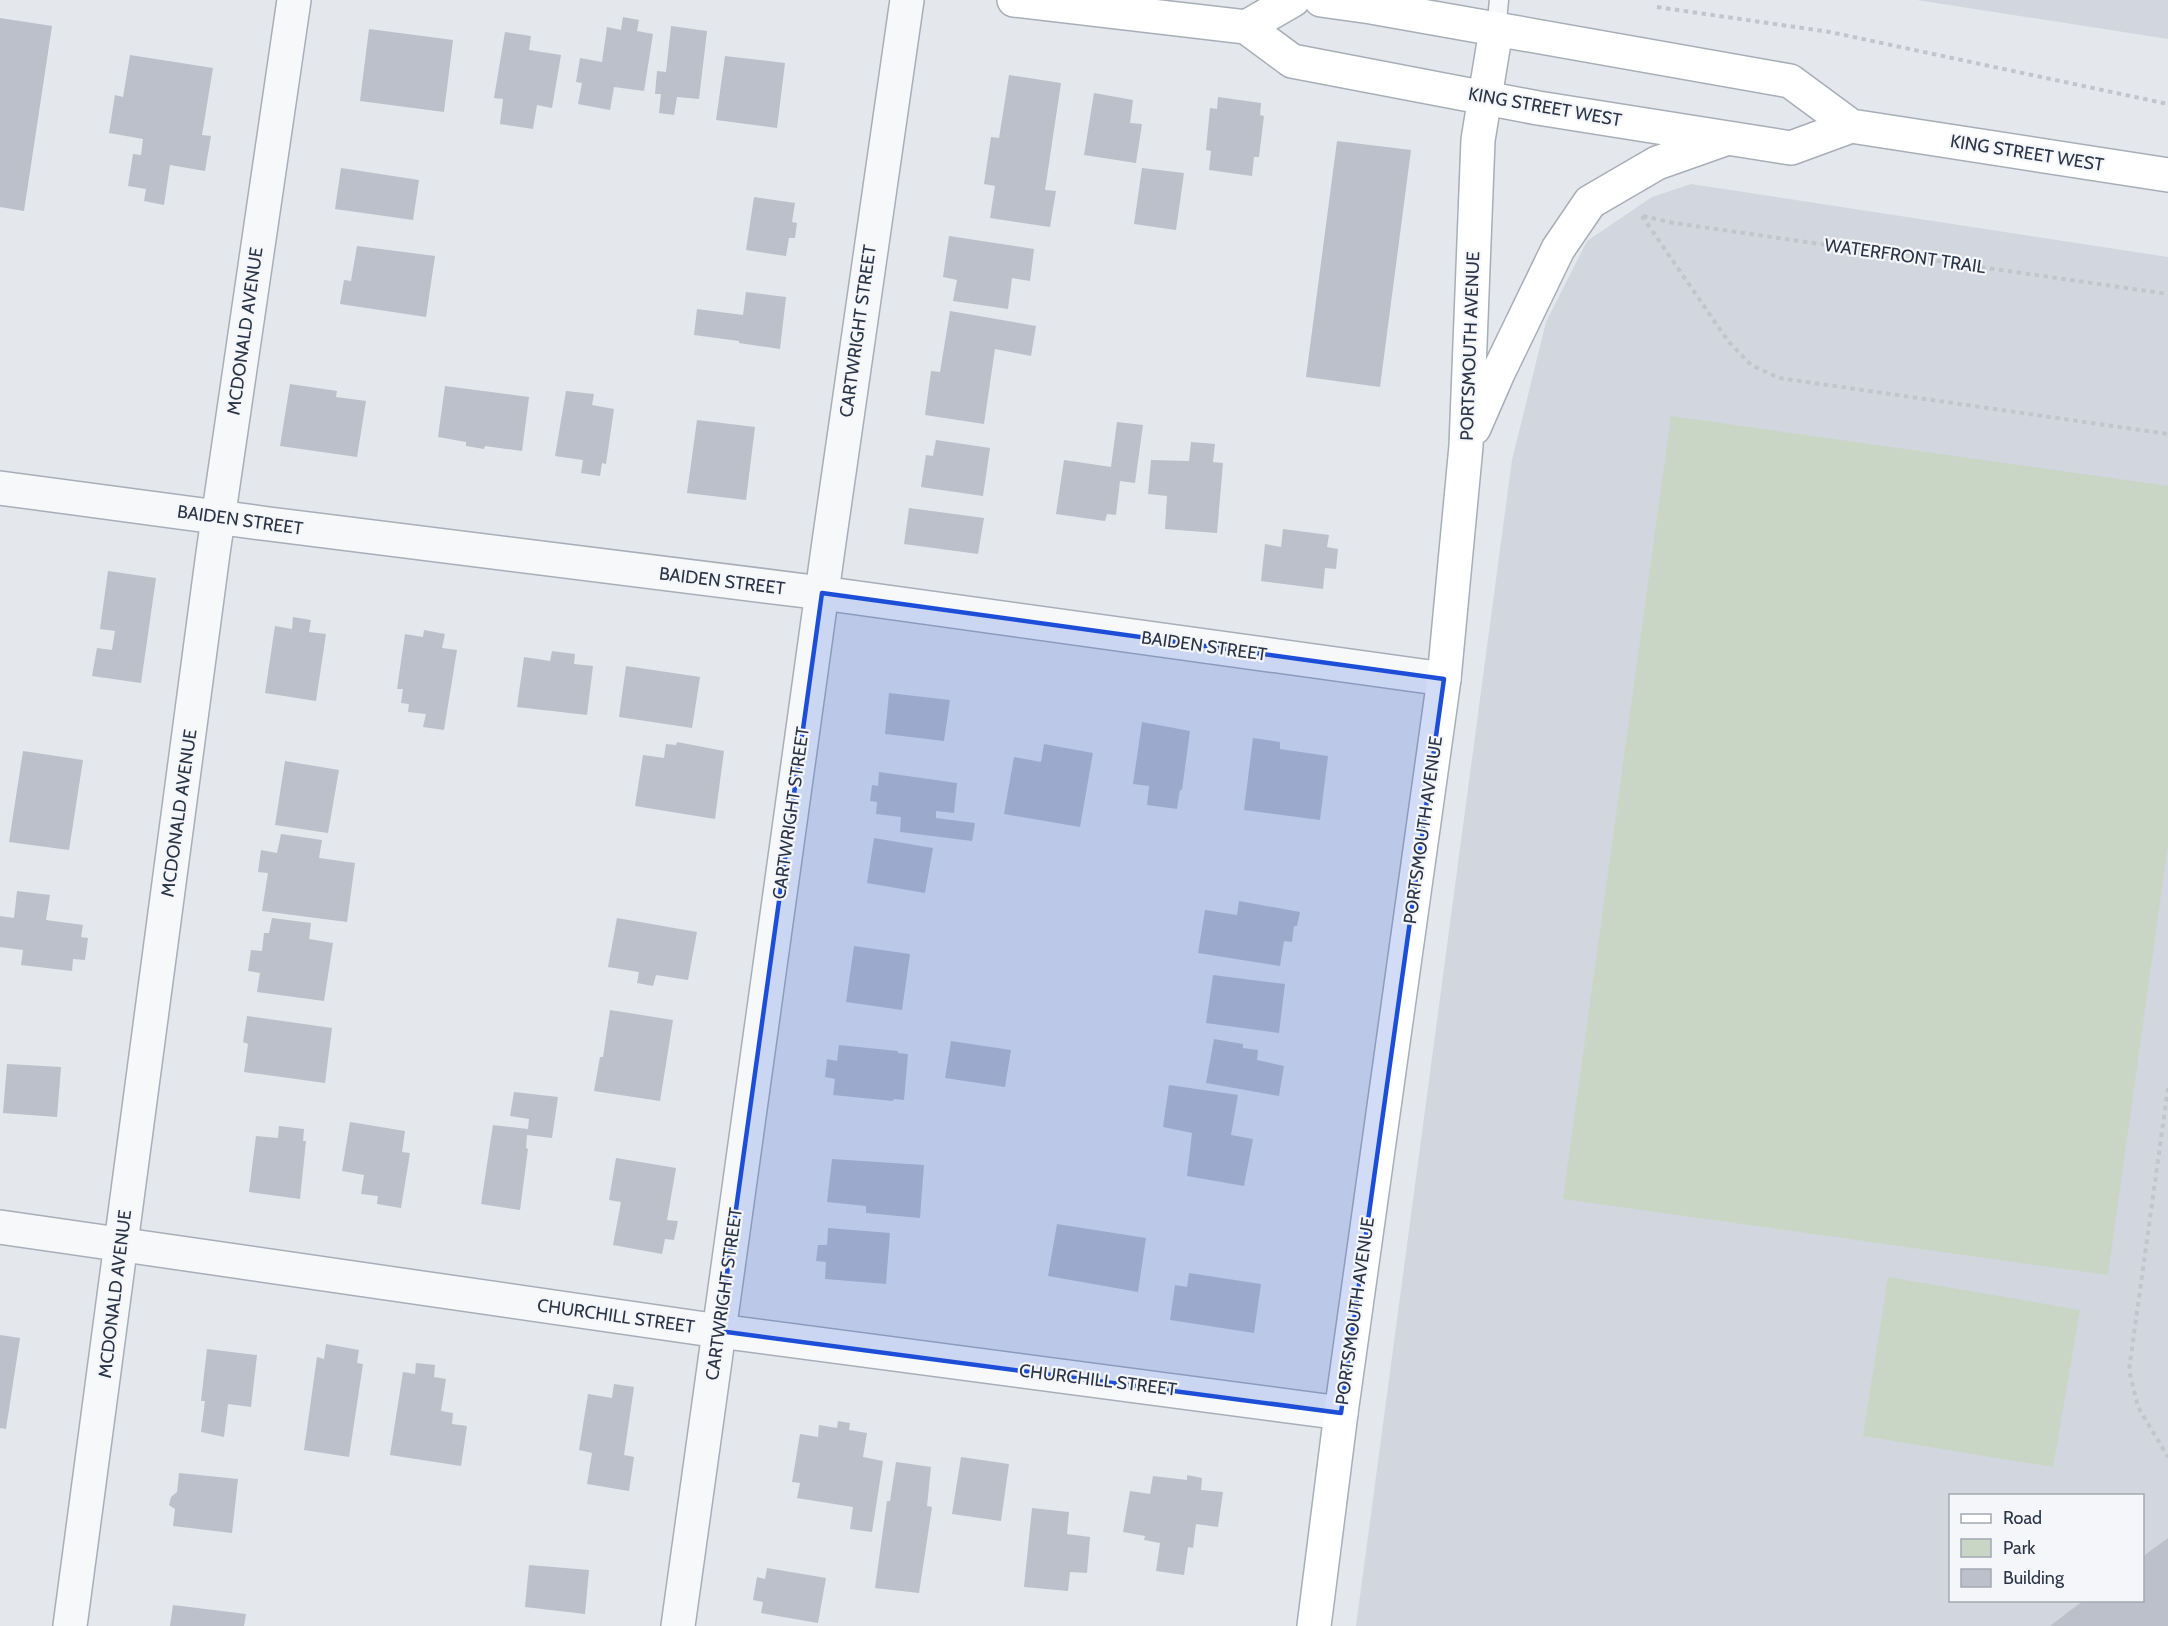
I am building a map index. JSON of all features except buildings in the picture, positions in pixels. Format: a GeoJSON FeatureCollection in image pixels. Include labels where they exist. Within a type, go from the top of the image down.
{"type":"FeatureCollection","features":[{"type":"Feature","properties":{"kind":"main road","name":"KING STREET WEST"},"geometry":{"type":"LineString","coordinates":[[1014,0],[1246,27],[1292,61],[1485,97],[1791,148],[1851,126]]}},
{"type":"Feature","properties":{"kind":"main road"},"geometry":{"type":"LineString","coordinates":[[1246,27],[1293,0]]}},
{"type":"Feature","properties":{"kind":"main road","name":"KING STREET WEST"},"geometry":{"type":"LineString","coordinates":[[1320,0],[1497,15],[1708,65],[1790,81],[1851,126],[2168,175]]}},
{"type":"Feature","properties":{"kind":"main road","name":"PORTSMOUTH AVENUE"},"geometry":{"type":"LineString","coordinates":[[1314,1626],[1341,1413],[1444,679],[1466,446],[1478,140],[1497,15]]}},
{"type":"Feature","properties":{"kind":"main road"},"geometry":{"type":"LineString","coordinates":[[1466,446],[1498,373],[1558,249],[1590,202],[1656,163],[1728,138]]}},
{"type":"Feature","properties":{"kind":"street","name":"MCDONALD AVENUE"},"geometry":{"type":"LineString","coordinates":[[70,1626],[218,518],[294,0]]}},
{"type":"Feature","properties":{"kind":"street","name":"CARTWRIGHT STREET"},"geometry":{"type":"LineString","coordinates":[[678,1626],[907,0]]}},
{"type":"Feature","properties":{"kind":"street","name":"BAIDEN STREET"},"geometry":{"type":"LineString","coordinates":[[0,488],[218,518],[822,593],[1444,679]]}},
{"type":"Feature","properties":{"kind":"street","name":"CHURCHILL STREET"},"geometry":{"type":"LineString","coordinates":[[0,1227],[719,1331],[1341,1413]]}},
{"type":"Feature","properties":{"kind":"path"},"geometry":{"type":"LineString","coordinates":[[1657,8],[1830,32],[2168,104]]}},
{"type":"Feature","properties":{"kind":"path","name":"WATERFRONT TRAIL"},"geometry":{"type":"LineString","coordinates":[[2168,294],[1674,223],[1642,216],[1728,341],[1750,365],[1779,378],[2168,434]]}},
{"type":"Feature","properties":{"kind":"path"},"geometry":{"type":"LineString","coordinates":[[2168,1088],[2129,1371],[2138,1407],[2168,1457]]}},
{"type":"Feature","properties":{"kind":"highlighted area"},"geometry":{"type":"Polygon","coordinates":[[[822,593],[1444,679],[1341,1413],[719,1331],[822,593]]]}},
{"type":"Feature","properties":{"kind":"shaded area"},"geometry":{"type":"Polygon","coordinates":[[[1917,0],[2168,0],[2168,39],[1917,0]]]}},
{"type":"Feature","properties":{"kind":"shaded area"},"geometry":{"type":"Polygon","coordinates":[[[1691,184],[2168,257],[2168,1626],[1356,1626],[1512,460],[1546,322],[1587,241],[1652,197],[1691,184]]]}},
{"type":"Feature","properties":{"kind":"green space"},"geometry":{"type":"Polygon","coordinates":[[[1671,416],[2168,486],[2168,845],[2108,1275],[1563,1199],[1671,416]]]}},
{"type":"Feature","properties":{"kind":"green space"},"geometry":{"type":"Polygon","coordinates":[[[1888,1277],[2080,1310],[2053,1467],[1863,1436],[1888,1277]]]}}]}
